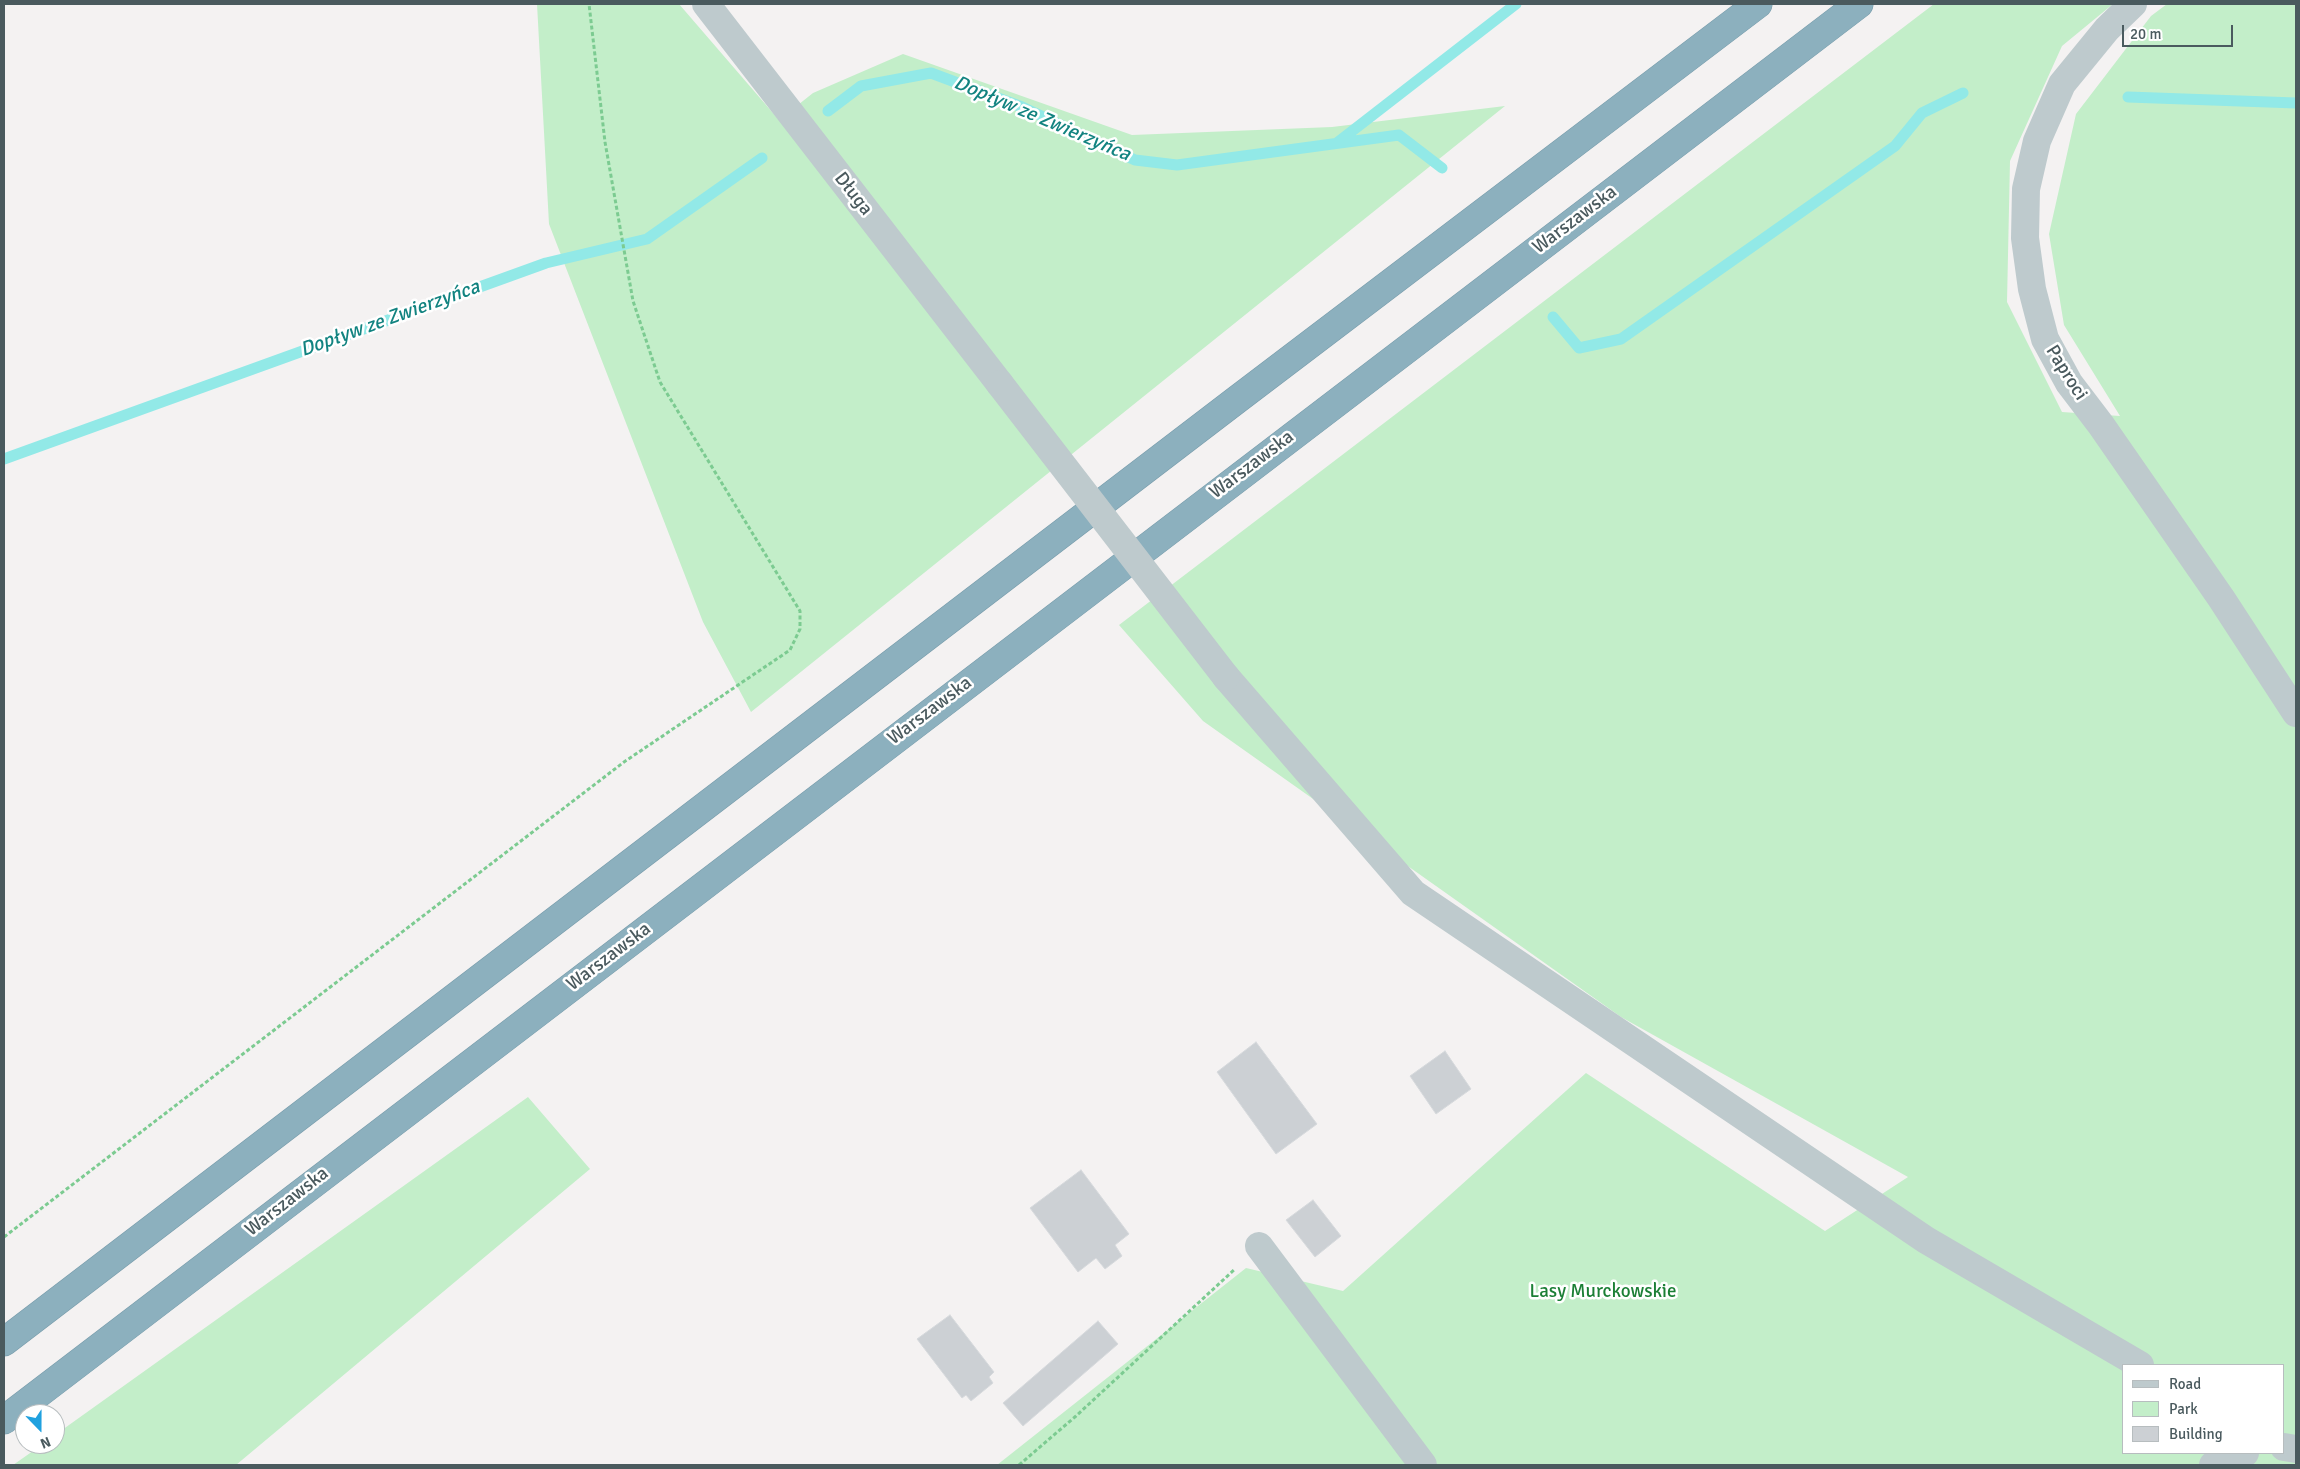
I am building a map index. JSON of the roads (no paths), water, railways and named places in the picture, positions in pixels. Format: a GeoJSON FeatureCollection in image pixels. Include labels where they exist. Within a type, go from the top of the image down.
{"type":"FeatureCollection","features":[{"type":"Feature","properties":{"kind":"highway"},"geometry":{"type":"LineString","coordinates":[[4,1342],[1239,398],[1758,4]]}},
{"type":"Feature","properties":{"kind":"highway","name":"Warszawska"},"geometry":{"type":"LineString","coordinates":[[4,1420],[1858,4]]}},
{"type":"Feature","properties":{"kind":"street","name":"Długa"},"geometry":{"type":"LineString","coordinates":[[706,4],[1226,677],[1413,892],[1926,1240],[2138,1364]]}},
{"type":"Feature","properties":{"kind":"street","name":"Paproci"},"geometry":{"type":"LineString","coordinates":[[2133,4],[2107,29],[2062,84],[2037,141],[2026,189],[2025,238],[2032,290],[2045,339],[2069,383],[2101,425],[2221,598],[2296,713]]}},
{"type":"Feature","properties":{"kind":"street"},"geometry":{"type":"LineString","coordinates":[[1259,1246],[1423,1465]]}},
{"type":"Feature","properties":{"kind":"street"},"geometry":{"type":"LineString","coordinates":[[2213,1465],[2242,1454]]}},
{"type":"Feature","properties":{"kind":"waterway","name":"Dopływ ze Zwierzyńca"},"geometry":{"type":"LineString","coordinates":[[1338,142],[1516,4]]}},
{"type":"Feature","properties":{"kind":"waterway","name":"Dopływ ze Zwierzyńca"},"geometry":{"type":"LineString","coordinates":[[828,111],[861,86],[931,73],[1022,107],[1135,160],[1177,165],[1399,135],[1442,168]]}},
{"type":"Feature","properties":{"kind":"waterway"},"geometry":{"type":"LineString","coordinates":[[1553,317],[1579,348],[1621,339],[1895,146],[1922,113],[1963,93]]}},
{"type":"Feature","properties":{"kind":"waterway"},"geometry":{"type":"LineString","coordinates":[[2128,97],[2296,103]]}},
{"type":"Feature","properties":{"kind":"waterway","name":"Dopływ ze Zwierzyńca"},"geometry":{"type":"LineString","coordinates":[[4,459],[546,263],[647,239],[762,158]]}},
{"type":"Feature","properties":{"kind":"park label","name":"Lasy Murckowskie"},"geometry":{"type":"Point","coordinates":[1603,1292]}}]}
